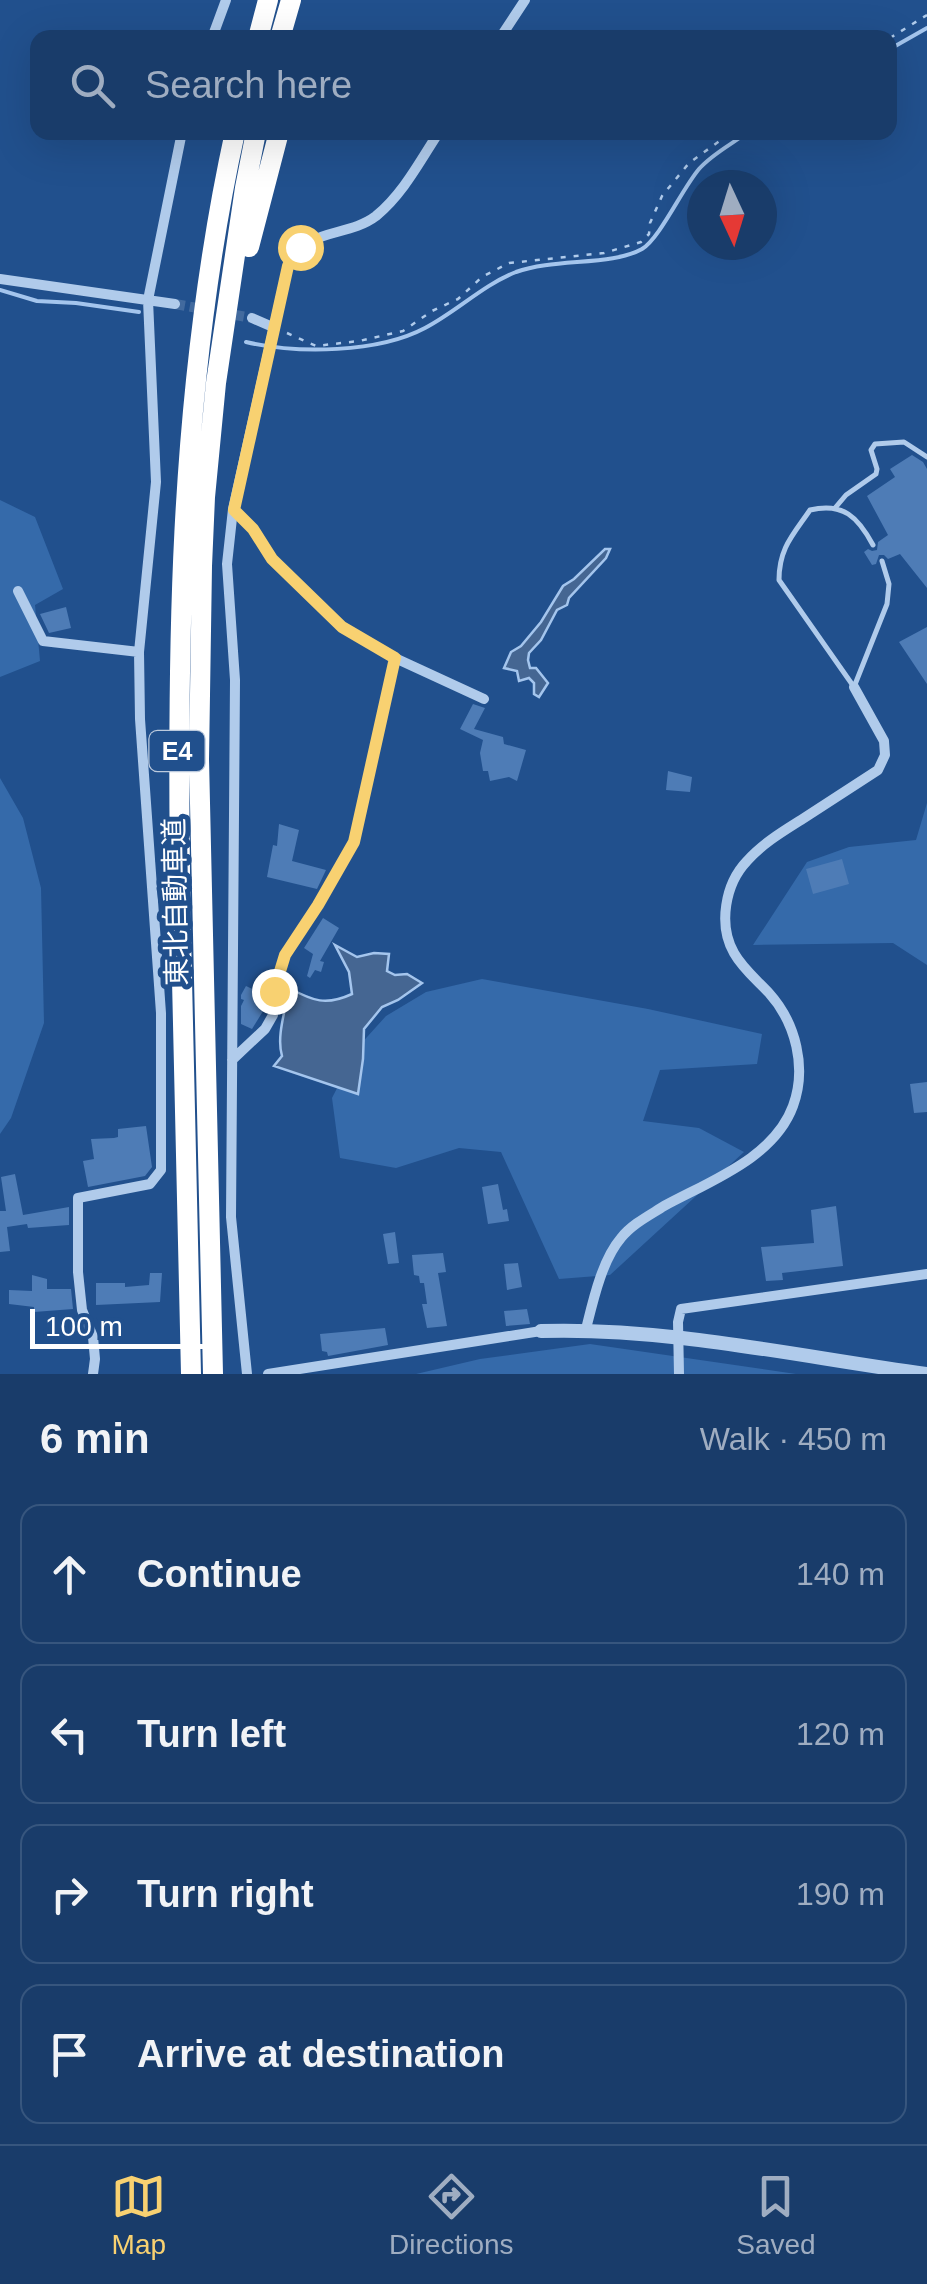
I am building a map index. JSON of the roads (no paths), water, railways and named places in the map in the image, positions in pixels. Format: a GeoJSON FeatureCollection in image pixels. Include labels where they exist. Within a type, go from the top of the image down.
{"type":"FeatureCollection","features":[{"type":"Feature","properties":{"kind":"highway"},"geometry":{"type":"LineString","coordinates":[[260,30],[268,0]]}},
{"type":"Feature","properties":{"kind":"highway"},"geometry":{"type":"LineString","coordinates":[[282,30],[291,0]]}},
{"type":"Feature","properties":{"kind":"highway","name":"東北自動車道"},"geometry":{"type":"LineString","coordinates":[[191,1373],[178,777],[181,602],[198,355],[234,140]]}},
{"type":"Feature","properties":{"kind":"highway","name":"東北自動車道"},"geometry":{"type":"LineString","coordinates":[[213,1372],[199,759],[206,497],[216,383],[255,140]]}},
{"type":"Feature","properties":{"kind":"highway"},"geometry":{"type":"LineString","coordinates":[[206,497],[220,455],[234,328],[253,225],[277,140]]}},
{"type":"Feature","properties":{"kind":"street"},"geometry":{"type":"LineString","coordinates":[[215,30],[226,0]]}},
{"type":"Feature","properties":{"kind":"street"},"geometry":{"type":"LineString","coordinates":[[505,30],[525,0]]}},
{"type":"Feature","properties":{"kind":"street"},"geometry":{"type":"LineString","coordinates":[[93,1374],[93,1337],[82,1310],[78,1272],[78,1198],[150,1184],[161,1170],[162,1013],[140,720],[139,652],[156,482],[148,300],[180,140]]}},
{"type":"Feature","properties":{"kind":"street"},"geometry":{"type":"LineString","coordinates":[[247,1374],[231,1217],[236,680],[227,564],[234,510],[288,266],[300,247],[310,241],[370,220],[385,208],[433,140]]}},
{"type":"Feature","properties":{"kind":"street"},"geometry":{"type":"LineString","coordinates":[[0,279],[175,304]]}},
{"type":"Feature","properties":{"kind":"street"},"geometry":{"type":"LineString","coordinates":[[252,318],[275,328]]}},
{"type":"Feature","properties":{"kind":"street"},"geometry":{"type":"LineString","coordinates":[[234,510],[253,529],[272,559],[342,627],[395,658],[484,699]]}},
{"type":"Feature","properties":{"kind":"street"},"geometry":{"type":"LineString","coordinates":[[18,591],[43,641],[139,652]]}},
{"type":"Feature","properties":{"kind":"street"},"geometry":{"type":"LineString","coordinates":[[232,1060],[265,1029],[272,1015],[274,991],[285,955],[354,842],[395,658]]}},
{"type":"Feature","properties":{"kind":"street"},"geometry":{"type":"LineString","coordinates":[[586,1329],[596,1286],[621,1238],[647,1216],[762,1151],[782,1130],[794,1104],[800,1065],[796,1041],[772,996],[747,972],[732,950],[726,908],[732,884],[744,864],[765,843],[878,770],[886,754],[884,741],[854,686]]}},
{"type":"Feature","properties":{"kind":"street"},"geometry":{"type":"LineString","coordinates":[[679,1374],[682,1308],[927,1274]]}},
{"type":"Feature","properties":{"kind":"street"},"geometry":{"type":"LineString","coordinates":[[268,1374],[541,1330],[586,1329],[678,1338],[927,1374]]}},
{"type":"Feature","properties":{"kind":"lane"},"geometry":{"type":"LineString","coordinates":[[836,508],[846,495],[876,474],[871,450],[875,444],[904,442],[927,457]]}},
{"type":"Feature","properties":{"kind":"lane"},"geometry":{"type":"LineString","coordinates":[[854,686],[780,580],[780,561],[810,510],[826,506],[854,516],[874,545]]}},
{"type":"Feature","properties":{"kind":"lane"},"geometry":{"type":"LineString","coordinates":[[854,686],[887,604],[888,584],[882,561]]}},
{"type":"Feature","properties":{"kind":"waterway"},"geometry":{"type":"LineString","coordinates":[[897,45],[927,28]]}},
{"type":"Feature","properties":{"kind":"waterway"},"geometry":{"type":"LineString","coordinates":[[246,342],[313,349],[385,342],[425,328],[516,272],[630,254],[642,249],[656,235],[704,164],[736,140]]}},
{"type":"Feature","properties":{"kind":"waterway"},"geometry":{"type":"LineString","coordinates":[[0,290],[37,301],[139,312]]}},
{"type":"Feature","properties":{"kind":"tunnel"},"geometry":{"type":"LineString","coordinates":[[175,304],[252,318]]}}]}
